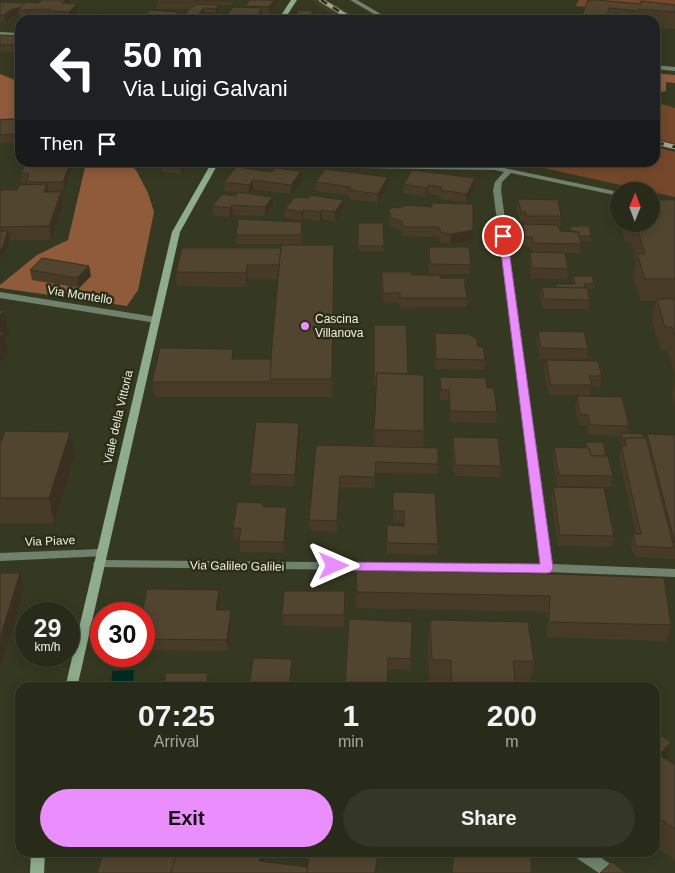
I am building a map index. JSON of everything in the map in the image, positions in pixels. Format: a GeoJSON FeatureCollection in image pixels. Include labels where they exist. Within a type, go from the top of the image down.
{"type":"FeatureCollection","features":[{"type":"Feature","properties":{"kind":"street"},"geometry":{"type":"LineString","coordinates":[[284,15],[294,0]]}},
{"type":"Feature","properties":{"kind":"street"},"geometry":{"type":"LineString","coordinates":[[353,0],[379,15]]}},
{"type":"Feature","properties":{"kind":"street"},"geometry":{"type":"LineString","coordinates":[[0,34],[15,36]]}},
{"type":"Feature","properties":{"kind":"street"},"geometry":{"type":"LineString","coordinates":[[660,67],[675,69]]}},
{"type":"Feature","properties":{"kind":"street","name":"Viale della Vittoria"},"geometry":{"type":"LineString","coordinates":[[72,682],[176,232],[213,167]]}},
{"type":"Feature","properties":{"kind":"street"},"geometry":{"type":"LineString","coordinates":[[478,167],[509,171],[610,192]]}},
{"type":"Feature","properties":{"kind":"street"},"geometry":{"type":"LineString","coordinates":[[509,171],[499,182],[497,190],[547,568]]}},
{"type":"Feature","properties":{"kind":"street","name":"Via Montello"},"geometry":{"type":"LineString","coordinates":[[0,295],[156,320]]}},
{"type":"Feature","properties":{"kind":"street","name":"Via Piave"},"geometry":{"type":"LineString","coordinates":[[0,557],[100,559]]}},
{"type":"Feature","properties":{"kind":"street","name":"Via Galileo Galilei"},"geometry":{"type":"LineString","coordinates":[[100,559],[547,568],[675,573]]}},
{"type":"Feature","properties":{"kind":"street"},"geometry":{"type":"LineString","coordinates":[[37,873],[38,857]]}},
{"type":"Feature","properties":{"kind":"street"},"geometry":{"type":"LineString","coordinates":[[587,857],[611,873]]}},
{"type":"Feature","properties":{"kind":"shaded area"},"geometry":{"type":"Polygon","coordinates":[[[311,0],[327,0],[354,15],[334,15],[311,0]]]}},
{"type":"Feature","properties":{"kind":"shaded area"},"geometry":{"type":"Polygon","coordinates":[[[579,0],[675,0],[675,16],[576,6],[579,0]]]}},
{"type":"Feature","properties":{"kind":"shaded area"},"geometry":{"type":"Polygon","coordinates":[[[0,74],[15,80],[15,118],[0,119],[0,74]]]}},
{"type":"Feature","properties":{"kind":"shaded area"},"geometry":{"type":"Polygon","coordinates":[[[660,74],[675,75],[675,83],[666,82],[666,91],[660,92],[660,74]]]}},
{"type":"Feature","properties":{"kind":"shaded area"},"geometry":{"type":"Polygon","coordinates":[[[660,104],[675,108],[675,144],[660,140],[660,104]]]}},
{"type":"Feature","properties":{"kind":"shaded area"},"geometry":{"type":"Polygon","coordinates":[[[660,148],[675,152],[675,197],[660,194],[660,182],[610,183],[539,167],[660,167],[660,148]]]}},
{"type":"Feature","properties":{"kind":"shaded area"},"geometry":{"type":"Polygon","coordinates":[[[85,167],[133,167],[136,170],[148,193],[154,212],[138,290],[127,306],[0,288],[0,285],[37,255],[68,240],[85,167]]]}},
{"type":"Feature","properties":{"kind":"water"},"geometry":{"type":"Polygon","coordinates":[[[134,670],[133,682],[111,682],[112,671],[134,670]]]}},
{"type":"Feature","properties":{"kind":"building"},"geometry":{"type":"Polygon","coordinates":[[[42,0],[66,0],[62,3],[77,4],[69,12],[49,11],[50,9],[18,10],[26,2],[38,3],[42,0]]]}},
{"type":"Feature","properties":{"kind":"building"},"geometry":{"type":"Polygon","coordinates":[[[158,0],[196,0],[195,2],[157,2],[158,0]]]}},
{"type":"Feature","properties":{"kind":"building"},"geometry":{"type":"Polygon","coordinates":[[[197,0],[232,0],[197,1],[197,0]]]}},
{"type":"Feature","properties":{"kind":"building"},"geometry":{"type":"Polygon","coordinates":[[[249,0],[274,0],[269,7],[245,6],[249,0]]]}},
{"type":"Feature","properties":{"kind":"building"},"geometry":{"type":"Polygon","coordinates":[[[588,0],[641,4],[641,1],[675,5],[675,12],[609,8],[607,15],[582,15],[588,0]]]}},
{"type":"Feature","properties":{"kind":"building"},"geometry":{"type":"Polygon","coordinates":[[[1,2],[25,3],[21,7],[0,15],[1,2]]]}},
{"type":"Feature","properties":{"kind":"building"},"geometry":{"type":"Polygon","coordinates":[[[196,4],[219,5],[216,9],[204,8],[198,15],[184,15],[191,7],[194,7],[196,4]]]}},
{"type":"Feature","properties":{"kind":"building"},"geometry":{"type":"Polygon","coordinates":[[[233,7],[262,8],[258,15],[227,15],[233,7]]]}},
{"type":"Feature","properties":{"kind":"building"},"geometry":{"type":"Polygon","coordinates":[[[150,10],[178,12],[175,15],[146,15],[150,10]]]}},
{"type":"Feature","properties":{"kind":"building"},"geometry":{"type":"Polygon","coordinates":[[[299,10],[313,11],[310,15],[296,15],[299,10]]]}},
{"type":"Feature","properties":{"kind":"building"},"geometry":{"type":"Polygon","coordinates":[[[94,13],[119,15],[92,15],[94,13]]]}},
{"type":"Feature","properties":{"kind":"building"},"geometry":{"type":"Polygon","coordinates":[[[0,35],[15,36],[15,45],[0,45],[0,35]]]}},
{"type":"Feature","properties":{"kind":"building"},"geometry":{"type":"Polygon","coordinates":[[[15,119],[15,134],[0,135],[0,120],[15,119]]]}},
{"type":"Feature","properties":{"kind":"building"},"geometry":{"type":"Polygon","coordinates":[[[24,167],[68,167],[63,182],[26,182],[29,174],[21,174],[24,167]]]}},
{"type":"Feature","properties":{"kind":"building"},"geometry":{"type":"Polygon","coordinates":[[[236,167],[272,172],[275,168],[301,171],[291,185],[253,180],[249,185],[224,182],[236,167]]]}},
{"type":"Feature","properties":{"kind":"building"},"geometry":{"type":"Polygon","coordinates":[[[325,169],[388,177],[378,194],[349,190],[351,187],[316,182],[325,169]]]}},
{"type":"Feature","properties":{"kind":"building"},"geometry":{"type":"Polygon","coordinates":[[[412,170],[475,178],[467,194],[440,190],[442,187],[428,185],[427,188],[404,184],[412,170]]]}},
{"type":"Feature","properties":{"kind":"building"},"geometry":{"type":"Polygon","coordinates":[[[47,184],[44,192],[61,192],[49,226],[0,227],[0,190],[17,190],[19,185],[47,184]]]}},
{"type":"Feature","properties":{"kind":"building"},"geometry":{"type":"Polygon","coordinates":[[[238,192],[273,197],[265,207],[232,205],[230,208],[212,206],[222,194],[236,196],[238,192]]]}},
{"type":"Feature","properties":{"kind":"building"},"geometry":{"type":"Polygon","coordinates":[[[310,195],[343,200],[335,212],[303,210],[302,212],[285,209],[295,197],[308,198],[310,195]]]}},
{"type":"Feature","properties":{"kind":"building"},"geometry":{"type":"Polygon","coordinates":[[[518,199],[558,200],[561,216],[526,216],[526,212],[521,212],[518,199]]]}},
{"type":"Feature","properties":{"kind":"building"},"geometry":{"type":"Polygon","coordinates":[[[660,200],[675,200],[675,279],[645,279],[637,254],[645,254],[638,232],[660,232],[660,200]]]}},
{"type":"Feature","properties":{"kind":"building"},"geometry":{"type":"Polygon","coordinates":[[[432,203],[473,204],[473,230],[451,234],[441,233],[439,227],[403,227],[402,221],[391,218],[389,210],[393,207],[398,208],[408,205],[432,207],[432,203]]]}},
{"type":"Feature","properties":{"kind":"building"},"geometry":{"type":"Polygon","coordinates":[[[238,219],[302,222],[301,235],[236,235],[238,219]]]}},
{"type":"Feature","properties":{"kind":"building"},"geometry":{"type":"Polygon","coordinates":[[[358,223],[383,223],[384,246],[358,246],[358,223]]]}},
{"type":"Feature","properties":{"kind":"building"},"geometry":{"type":"Polygon","coordinates":[[[523,224],[558,225],[560,231],[578,232],[581,244],[533,243],[532,237],[525,237],[523,224]]]}},
{"type":"Feature","properties":{"kind":"building"},"geometry":{"type":"Polygon","coordinates":[[[570,226],[589,226],[591,236],[579,236],[578,232],[571,231],[570,226]]]}},
{"type":"Feature","properties":{"kind":"building"},"geometry":{"type":"Polygon","coordinates":[[[0,231],[8,231],[0,250],[0,231]]]}},
{"type":"Feature","properties":{"kind":"building","name":"Cascina Villanova"},"geometry":{"type":"Polygon","coordinates":[[[281,245],[334,245],[332,379],[269,379],[281,245]]]}},
{"type":"Feature","properties":{"kind":"building"},"geometry":{"type":"Polygon","coordinates":[[[429,247],[469,247],[471,265],[430,264],[429,247]]]}},
{"type":"Feature","properties":{"kind":"building"},"geometry":{"type":"Polygon","coordinates":[[[182,248],[281,248],[279,265],[247,265],[246,273],[176,272],[182,248]]]}},
{"type":"Feature","properties":{"kind":"building"},"geometry":{"type":"Polygon","coordinates":[[[530,252],[565,253],[568,269],[532,268],[530,252]]]}},
{"type":"Feature","properties":{"kind":"building"},"geometry":{"type":"Polygon","coordinates":[[[42,258],[89,266],[77,278],[30,270],[42,258]]]}},
{"type":"Feature","properties":{"kind":"building"},"geometry":{"type":"Polygon","coordinates":[[[382,272],[411,272],[411,275],[440,275],[440,278],[464,278],[467,298],[400,298],[400,293],[383,293],[382,272]]]}},
{"type":"Feature","properties":{"kind":"building"},"geometry":{"type":"Polygon","coordinates":[[[573,276],[592,276],[594,284],[584,284],[585,288],[556,288],[555,284],[575,284],[573,276]]]}},
{"type":"Feature","properties":{"kind":"building"},"geometry":{"type":"Polygon","coordinates":[[[542,287],[587,288],[590,300],[544,299],[542,287]]]}},
{"type":"Feature","properties":{"kind":"building"},"geometry":{"type":"Polygon","coordinates":[[[657,299],[675,299],[675,336],[672,327],[665,327],[657,299]]]}},
{"type":"Feature","properties":{"kind":"building"},"geometry":{"type":"Polygon","coordinates":[[[374,325],[406,325],[408,374],[377,373],[377,377],[374,377],[374,325]]]}},
{"type":"Feature","properties":{"kind":"building"},"geometry":{"type":"Polygon","coordinates":[[[538,331],[584,332],[588,349],[541,348],[538,331]]]}},
{"type":"Feature","properties":{"kind":"building"},"geometry":{"type":"Polygon","coordinates":[[[435,333],[468,334],[477,339],[477,346],[483,347],[485,360],[436,359],[435,333]]]}},
{"type":"Feature","properties":{"kind":"building"},"geometry":{"type":"Polygon","coordinates":[[[160,348],[233,349],[232,359],[271,359],[270,382],[152,382],[160,348]]]}},
{"type":"Feature","properties":{"kind":"building"},"geometry":{"type":"Polygon","coordinates":[[[546,360],[598,361],[602,376],[589,376],[592,385],[551,385],[546,360]]]}},
{"type":"Feature","properties":{"kind":"building"},"geometry":{"type":"Polygon","coordinates":[[[377,373],[424,375],[424,431],[374,430],[377,373]]]}},
{"type":"Feature","properties":{"kind":"building"},"geometry":{"type":"Polygon","coordinates":[[[440,377],[486,378],[487,388],[494,388],[497,412],[450,411],[449,390],[441,390],[440,377]]]}},
{"type":"Feature","properties":{"kind":"building"},"geometry":{"type":"Polygon","coordinates":[[[577,396],[622,397],[629,426],[590,425],[588,415],[580,414],[577,396]]]}},
{"type":"Feature","properties":{"kind":"building"},"geometry":{"type":"Polygon","coordinates":[[[256,422],[299,423],[295,475],[250,474],[256,422]]]}},
{"type":"Feature","properties":{"kind":"building"},"geometry":{"type":"Polygon","coordinates":[[[5,431],[70,432],[49,498],[0,498],[0,445],[5,431]]]}},
{"type":"Feature","properties":{"kind":"building"},"geometry":{"type":"Polygon","coordinates":[[[621,433],[643,434],[644,438],[625,438],[624,443],[621,433]]]}},
{"type":"Feature","properties":{"kind":"building"},"geometry":{"type":"Polygon","coordinates":[[[647,434],[675,435],[675,543],[647,434]]]}},
{"type":"Feature","properties":{"kind":"building"},"geometry":{"type":"Polygon","coordinates":[[[453,437],[498,438],[501,466],[455,465],[453,437]]]}},
{"type":"Feature","properties":{"kind":"building"},"geometry":{"type":"Polygon","coordinates":[[[625,438],[646,438],[674,548],[636,546],[633,534],[641,534],[621,446],[626,446],[625,438]]]}},
{"type":"Feature","properties":{"kind":"building"},"geometry":{"type":"Polygon","coordinates":[[[586,442],[603,442],[606,456],[591,456],[586,442]]]}},
{"type":"Feature","properties":{"kind":"building"},"geometry":{"type":"Polygon","coordinates":[[[316,445],[438,448],[438,464],[376,462],[375,477],[340,476],[337,521],[309,520],[316,445]]]}},
{"type":"Feature","properties":{"kind":"building"},"geometry":{"type":"Polygon","coordinates":[[[554,447],[589,448],[591,456],[608,456],[613,476],[559,475],[554,447]]]}},
{"type":"Feature","properties":{"kind":"building"},"geometry":{"type":"Polygon","coordinates":[[[553,487],[604,488],[614,536],[560,535],[553,487]]]}},
{"type":"Feature","properties":{"kind":"building"},"geometry":{"type":"Polygon","coordinates":[[[393,492],[435,493],[438,544],[387,543],[387,525],[404,526],[404,511],[393,511],[393,492]]]}},
{"type":"Feature","properties":{"kind":"building"},"geometry":{"type":"Polygon","coordinates":[[[237,502],[263,503],[263,507],[287,507],[284,542],[239,541],[241,528],[233,528],[237,502]]]}},
{"type":"Feature","properties":{"kind":"building"},"geometry":{"type":"Polygon","coordinates":[[[356,570],[664,578],[671,625],[549,622],[550,596],[357,592],[356,570]]]}},
{"type":"Feature","properties":{"kind":"building"},"geometry":{"type":"Polygon","coordinates":[[[0,573],[20,573],[0,638],[0,573]]]}},
{"type":"Feature","properties":{"kind":"building"},"geometry":{"type":"Polygon","coordinates":[[[147,589],[219,590],[216,610],[231,610],[227,640],[155,639],[155,602],[144,602],[147,589]]]}},
{"type":"Feature","properties":{"kind":"building"},"geometry":{"type":"Polygon","coordinates":[[[284,591],[345,591],[344,615],[282,615],[284,591]]]}},
{"type":"Feature","properties":{"kind":"building"},"geometry":{"type":"Polygon","coordinates":[[[349,619],[412,622],[411,659],[388,658],[387,682],[345,682],[349,619]]]}},
{"type":"Feature","properties":{"kind":"building"},"geometry":{"type":"Polygon","coordinates":[[[430,620],[528,622],[534,661],[513,661],[515,682],[452,682],[451,660],[432,660],[430,620]]]}},
{"type":"Feature","properties":{"kind":"building"},"geometry":{"type":"Polygon","coordinates":[[[253,658],[292,659],[290,682],[250,682],[253,658]]]}},
{"type":"Feature","properties":{"kind":"building"},"geometry":{"type":"Polygon","coordinates":[[[166,673],[208,673],[207,682],[164,682],[166,673]]]}},
{"type":"Feature","properties":{"kind":"building"},"geometry":{"type":"Polygon","coordinates":[[[660,735],[671,742],[660,754],[660,735]]]}},
{"type":"Feature","properties":{"kind":"building"},"geometry":{"type":"Polygon","coordinates":[[[660,756],[675,765],[675,829],[660,818],[660,756]]]}},
{"type":"Feature","properties":{"kind":"building"},"geometry":{"type":"Polygon","coordinates":[[[102,857],[176,857],[171,873],[97,873],[102,857]]]}},
{"type":"Feature","properties":{"kind":"building"},"geometry":{"type":"Polygon","coordinates":[[[176,857],[260,857],[259,861],[308,867],[307,873],[171,873],[176,857]]]}},
{"type":"Feature","properties":{"kind":"building"},"geometry":{"type":"Polygon","coordinates":[[[309,857],[377,857],[375,873],[307,873],[309,857]]]}},
{"type":"Feature","properties":{"kind":"building"},"geometry":{"type":"Polygon","coordinates":[[[454,857],[531,857],[531,873],[452,873],[454,857]]]}},
{"type":"Feature","properties":{"kind":"building"},"geometry":{"type":"Polygon","coordinates":[[[612,862],[626,873],[600,873],[612,862]]]}},
{"type":"Feature","properties":{"kind":"railway"},"geometry":{"type":"LineString","coordinates":[[321,0],[345,15]]}},
{"type":"Feature","properties":{"kind":"railway"},"geometry":{"type":"LineString","coordinates":[[660,143],[675,147]]}},
{"type":"Feature","properties":{"kind":"place","name":"Cascina Villanova"},"geometry":{"type":"Point","coordinates":[305,326]}},
{"type":"Feature","properties":{"kind":"route"},"geometry":{"type":"LineString","coordinates":[[334,566],[547,568],[503,236]]}}]}
